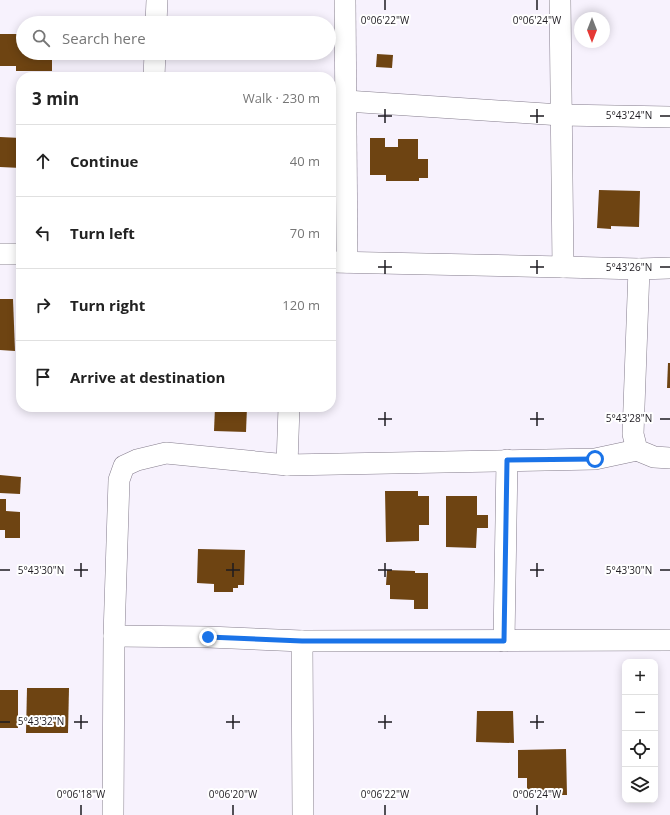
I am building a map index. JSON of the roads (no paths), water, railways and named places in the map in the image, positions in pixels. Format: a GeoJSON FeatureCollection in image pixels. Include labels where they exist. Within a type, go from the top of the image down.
{"type":"FeatureCollection","features":[{"type":"Feature","properties":{"kind":"street"},"geometry":{"type":"LineString","coordinates":[[156,16],[157,0]]}},
{"type":"Feature","properties":{"kind":"street"},"geometry":{"type":"LineString","coordinates":[[345,0],[346,101],[339,262],[639,269],[670,268]]}},
{"type":"Feature","properties":{"kind":"street"},"geometry":{"type":"LineString","coordinates":[[560,0],[563,267]]}},
{"type":"Feature","properties":{"kind":"street"},"geometry":{"type":"LineString","coordinates":[[154,72],[155,60]]}},
{"type":"Feature","properties":{"kind":"street"},"geometry":{"type":"LineString","coordinates":[[346,101],[561,115],[670,117]]}},
{"type":"Feature","properties":{"kind":"street"},"geometry":{"type":"LineString","coordinates":[[0,254],[16,254]]}},
{"type":"Feature","properties":{"kind":"street"},"geometry":{"type":"LineString","coordinates":[[637,450],[633,434],[639,269]]}},
{"type":"Feature","properties":{"kind":"street"},"geometry":{"type":"LineString","coordinates":[[286,464],[289,412]]}},
{"type":"Feature","properties":{"kind":"street"},"geometry":{"type":"LineString","coordinates":[[114,815],[114,636],[119,480],[124,466],[137,460],[166,453],[286,464],[595,459],[637,450],[654,457],[670,458]]}},
{"type":"Feature","properties":{"kind":"street"},"geometry":{"type":"LineString","coordinates":[[504,641],[507,460]]}},
{"type":"Feature","properties":{"kind":"street"},"geometry":{"type":"LineString","coordinates":[[114,636],[208,637],[302,641],[670,640]]}},
{"type":"Feature","properties":{"kind":"street"},"geometry":{"type":"LineString","coordinates":[[302,641],[303,815]]}}]}
